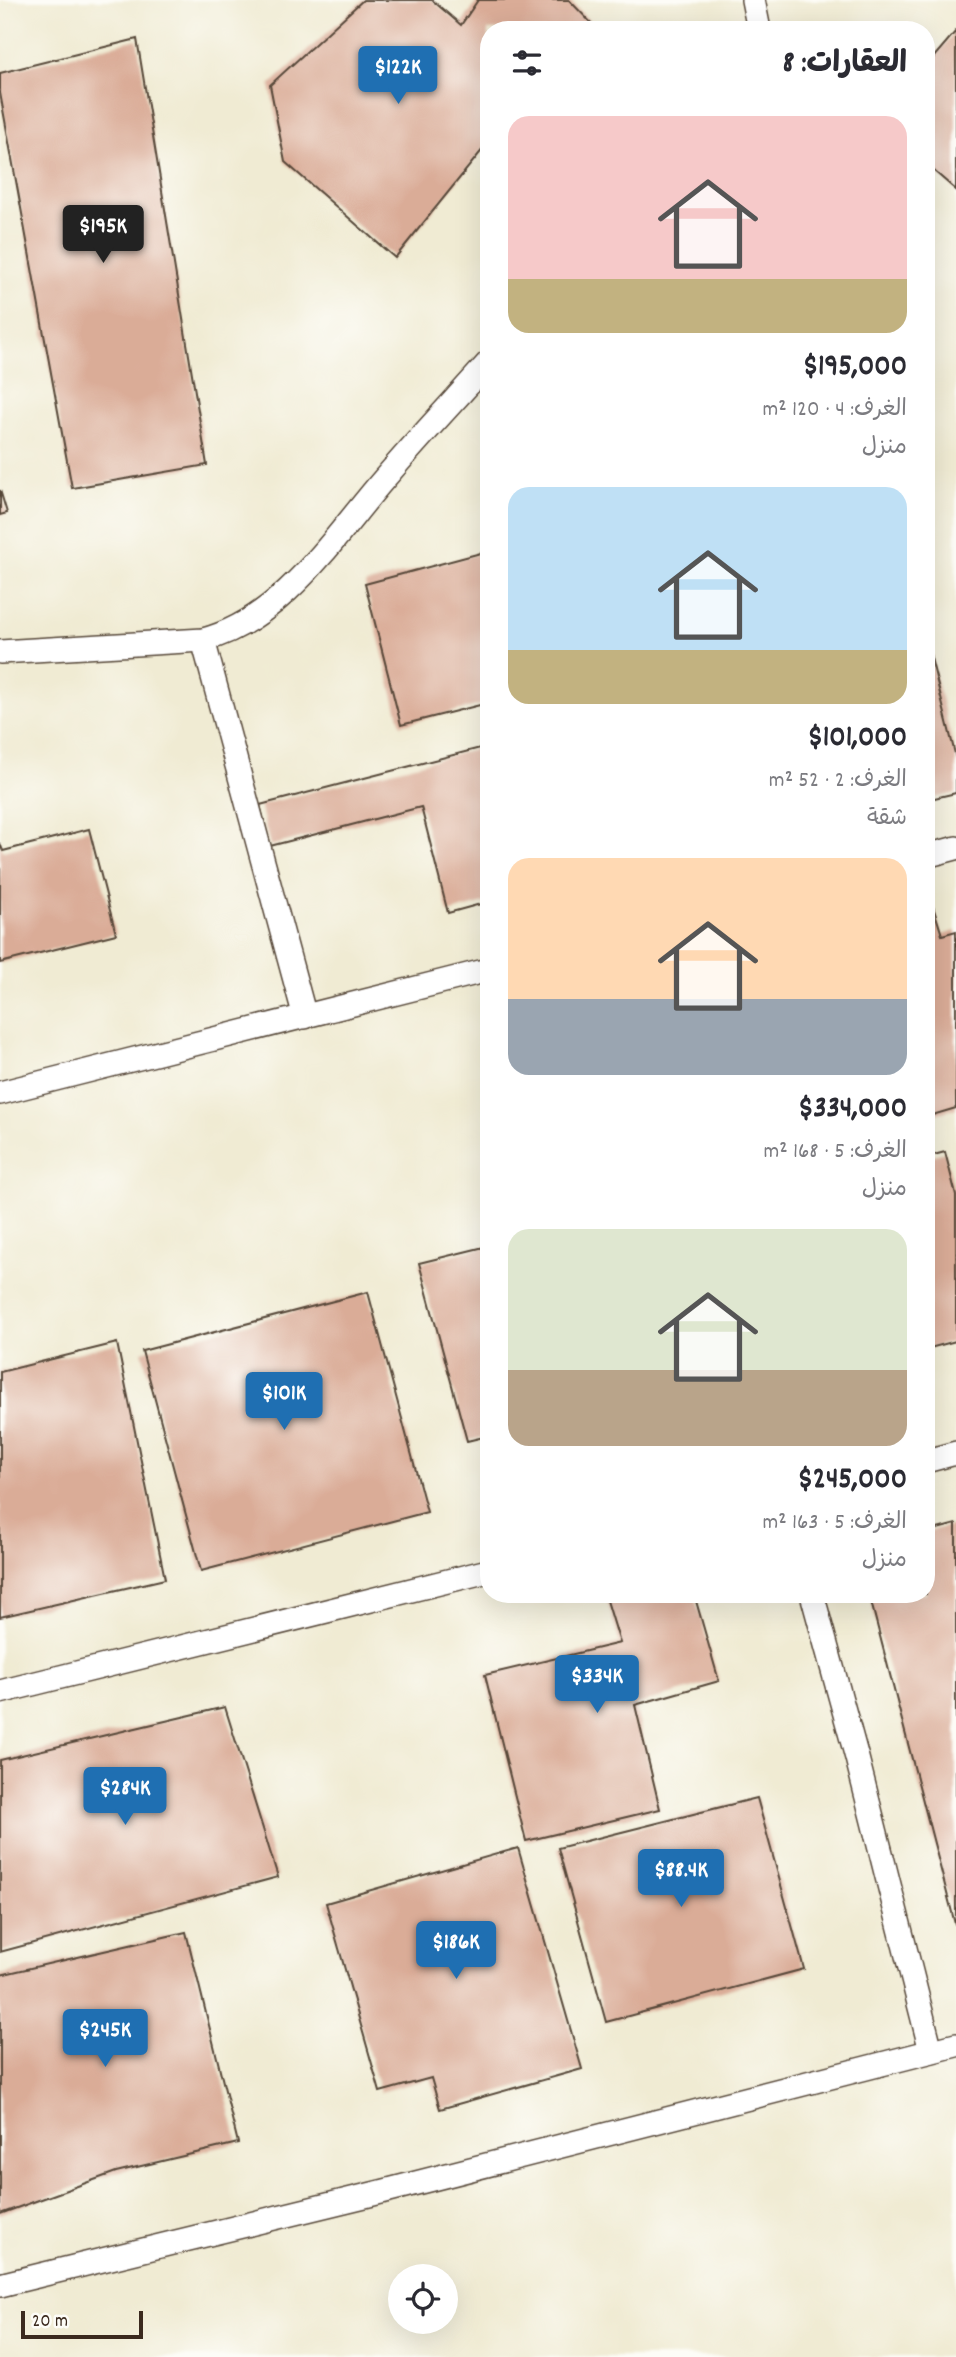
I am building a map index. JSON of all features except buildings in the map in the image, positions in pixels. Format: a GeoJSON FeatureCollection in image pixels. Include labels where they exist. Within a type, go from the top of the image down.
{"type":"FeatureCollection","features":[{"type":"Feature","properties":{"kind":"lane"},"geometry":{"type":"LineString","coordinates":[[753,0],[758,21]]}},
{"type":"Feature","properties":{"kind":"lane"},"geometry":{"type":"LineString","coordinates":[[0,652],[203,640],[227,634],[255,618],[298,579],[480,372]]}},
{"type":"Feature","properties":{"kind":"lane"},"geometry":{"type":"LineString","coordinates":[[203,640],[305,1017]]}},
{"type":"Feature","properties":{"kind":"lane"},"geometry":{"type":"LineString","coordinates":[[935,854],[956,848]]}},
{"type":"Feature","properties":{"kind":"lane"},"geometry":{"type":"LineString","coordinates":[[0,1093],[480,972]]}},
{"type":"Feature","properties":{"kind":"lane"},"geometry":{"type":"LineString","coordinates":[[935,1459],[956,1453]]}},
{"type":"Feature","properties":{"kind":"lane"},"geometry":{"type":"LineString","coordinates":[[0,1692],[480,1573]]}},
{"type":"Feature","properties":{"kind":"lane"},"geometry":{"type":"LineString","coordinates":[[814,1603],[857,1758],[931,2052]]}},
{"type":"Feature","properties":{"kind":"lane"},"geometry":{"type":"LineString","coordinates":[[0,2285],[398,2188],[956,2045]]}}]}
